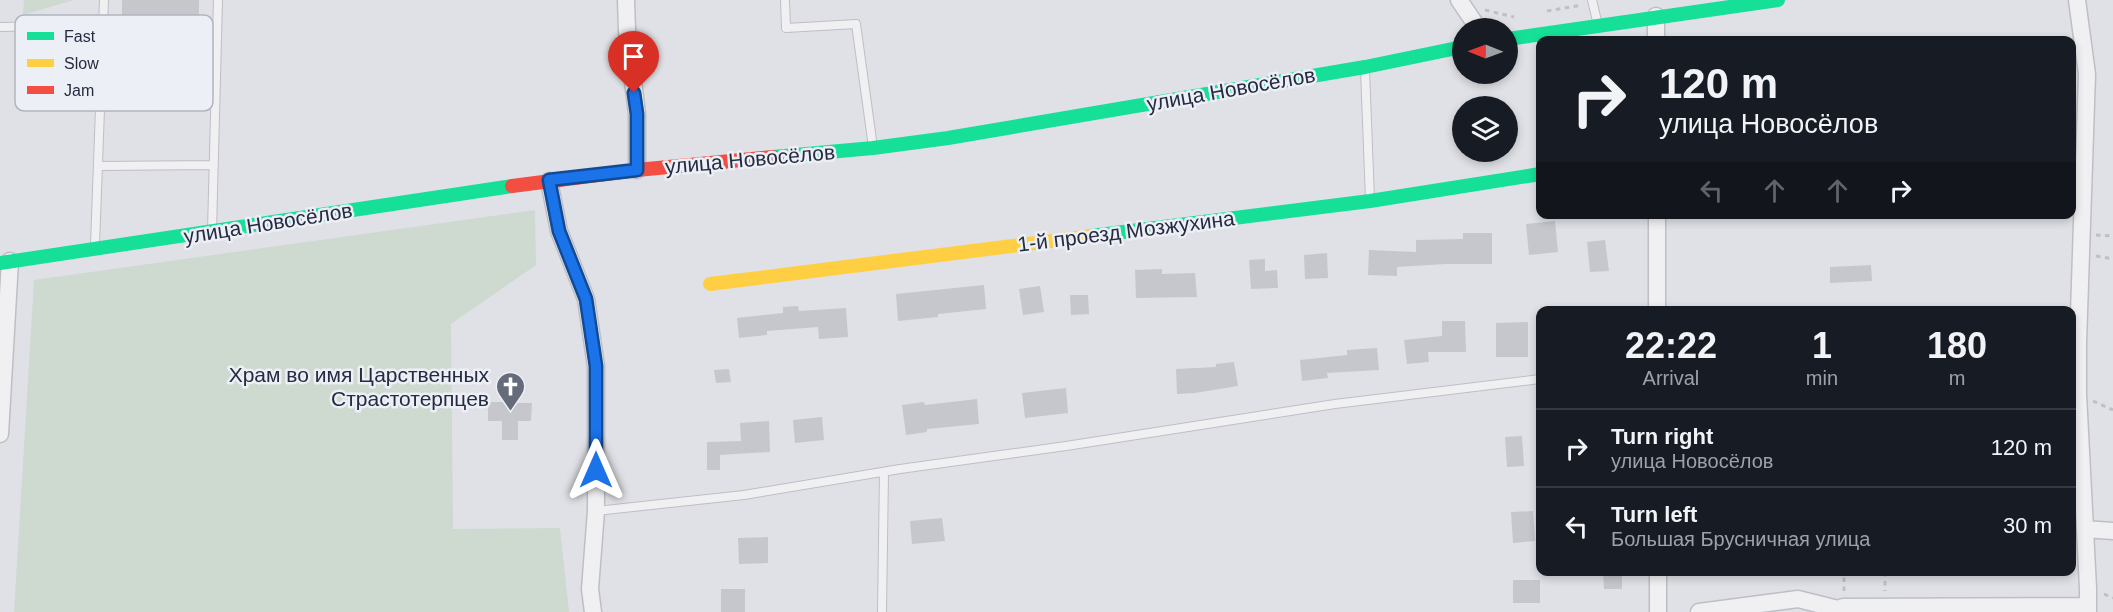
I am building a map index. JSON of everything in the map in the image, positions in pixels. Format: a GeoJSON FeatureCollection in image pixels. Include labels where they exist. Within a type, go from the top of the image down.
{"type":"FeatureCollection","features":[{"type":"Feature","properties":{"kind":"street"},"geometry":{"type":"LineString","coordinates":[[626,0],[627,31],[637,114],[637,170]]}},
{"type":"Feature","properties":{"kind":"street"},"geometry":{"type":"LineString","coordinates":[[1459,0],[1471,18]]}},
{"type":"Feature","properties":{"kind":"street"},"geometry":{"type":"LineString","coordinates":[[1518,37],[1778,0]]}},
{"type":"Feature","properties":{"kind":"street"},"geometry":{"type":"LineString","coordinates":[[2076,319],[2086,74],[2077,0]]}},
{"type":"Feature","properties":{"kind":"street"},"geometry":{"type":"LineString","coordinates":[[1656,16],[1656,36]]}},
{"type":"Feature","properties":{"kind":"street","name":"улица Новосёлов"},"geometry":{"type":"LineString","coordinates":[[5,262],[549,180],[873,148],[948,138],[1365,67],[1452,49]]}},
{"type":"Feature","properties":{"kind":"street","name":"1-й проезд Мозжухина"},"geometry":{"type":"LineString","coordinates":[[710,284],[1370,201],[1536,175]]}},
{"type":"Feature","properties":{"kind":"street"},"geometry":{"type":"LineString","coordinates":[[549,180],[559,231],[586,299],[596,366],[596,511],[590,589],[593,612]]}},
{"type":"Feature","properties":{"kind":"street"},"geometry":{"type":"LineString","coordinates":[[1657,219],[1657,306]]}},
{"type":"Feature","properties":{"kind":"street"},"geometry":{"type":"LineString","coordinates":[[0,434],[5,262]]}},
{"type":"Feature","properties":{"kind":"street"},"geometry":{"type":"LineString","coordinates":[[1699,612],[1798,599],[1838,610],[1843,607],[2088,609],[2076,360]]}},
{"type":"Feature","properties":{"kind":"street"},"geometry":{"type":"LineString","coordinates":[[2085,529],[2113,531]]}},
{"type":"Feature","properties":{"kind":"street"},"geometry":{"type":"LineString","coordinates":[[1658,576],[1658,612]]}},
{"type":"Feature","properties":{"kind":"lane"},"geometry":{"type":"LineString","coordinates":[[103,15],[104,0]]}},
{"type":"Feature","properties":{"kind":"lane"},"geometry":{"type":"LineString","coordinates":[[212,231],[218,0]]}},
{"type":"Feature","properties":{"kind":"lane"},"geometry":{"type":"LineString","coordinates":[[785,0],[786,28],[856,24],[873,148]]}},
{"type":"Feature","properties":{"kind":"lane"},"geometry":{"type":"LineString","coordinates":[[1592,1],[1598,25]]}},
{"type":"Feature","properties":{"kind":"lane"},"geometry":{"type":"LineString","coordinates":[[0,27],[15,27]]}},
{"type":"Feature","properties":{"kind":"lane"},"geometry":{"type":"LineString","coordinates":[[1365,67],[1370,201]]}},
{"type":"Feature","properties":{"kind":"lane"},"geometry":{"type":"LineString","coordinates":[[95,249],[100,111]]}},
{"type":"Feature","properties":{"kind":"lane"},"geometry":{"type":"LineString","coordinates":[[98,166],[214,165]]}},
{"type":"Feature","properties":{"kind":"lane"},"geometry":{"type":"LineString","coordinates":[[596,511],[744,495],[1335,404],[1536,380]]}},
{"type":"Feature","properties":{"kind":"lane"},"geometry":{"type":"LineString","coordinates":[[882,612],[884,472]]}},
{"type":"Feature","properties":{"kind":"path"},"geometry":{"type":"LineString","coordinates":[[1537,13],[1592,1]]}},
{"type":"Feature","properties":{"kind":"path"},"geometry":{"type":"LineString","coordinates":[[1482,9],[1515,17]]}},
{"type":"Feature","properties":{"kind":"shaded area"},"geometry":{"type":"Polygon","coordinates":[[[24,0],[74,0],[23,15],[24,0]]]}},
{"type":"Feature","properties":{"kind":"shaded area"},"geometry":{"type":"Polygon","coordinates":[[[535,210],[536,265],[451,324],[453,529],[560,528],[569,612],[14,612],[34,280],[535,210]]]}},
{"type":"Feature","properties":{"kind":"building"},"geometry":{"type":"Polygon","coordinates":[[[122,0],[199,0],[199,15],[122,15],[122,0]]]}},
{"type":"Feature","properties":{"kind":"building"},"geometry":{"type":"Polygon","coordinates":[[[1555,221],[1558,252],[1529,255],[1526,224],[1555,221]]]}},
{"type":"Feature","properties":{"kind":"building"},"geometry":{"type":"Polygon","coordinates":[[[1463,233],[1492,233],[1492,264],[1397,267],[1397,276],[1368,275],[1369,250],[1416,252],[1416,240],[1463,239],[1463,233]]]}},
{"type":"Feature","properties":{"kind":"building"},"geometry":{"type":"Polygon","coordinates":[[[1605,240],[1609,271],[1590,272],[1587,242],[1605,240]]]}},
{"type":"Feature","properties":{"kind":"building"},"geometry":{"type":"Polygon","coordinates":[[[1327,253],[1328,278],[1305,279],[1304,255],[1327,253]]]}},
{"type":"Feature","properties":{"kind":"building"},"geometry":{"type":"Polygon","coordinates":[[[1265,259],[1265,271],[1277,270],[1278,288],[1251,289],[1249,260],[1265,259]]]}},
{"type":"Feature","properties":{"kind":"building"},"geometry":{"type":"Polygon","coordinates":[[[1871,265],[1872,281],[1830,283],[1830,267],[1871,265]]]}},
{"type":"Feature","properties":{"kind":"building"},"geometry":{"type":"Polygon","coordinates":[[[1162,269],[1162,274],[1195,273],[1197,297],[1136,298],[1135,270],[1162,269]]]}},
{"type":"Feature","properties":{"kind":"building"},"geometry":{"type":"Polygon","coordinates":[[[984,285],[986,309],[898,321],[896,294],[984,285]]]}},
{"type":"Feature","properties":{"kind":"building"},"geometry":{"type":"Polygon","coordinates":[[[1040,286],[1044,312],[1023,315],[1019,289],[1040,286]]]}},
{"type":"Feature","properties":{"kind":"building"},"geometry":{"type":"Polygon","coordinates":[[[1070,295],[1088,295],[1089,314],[1071,315],[1070,295]]]}},
{"type":"Feature","properties":{"kind":"building"},"geometry":{"type":"Polygon","coordinates":[[[798,306],[799,311],[846,308],[848,337],[819,339],[818,327],[767,331],[767,335],[739,338],[737,318],[783,313],[783,307],[798,306]]]}},
{"type":"Feature","properties":{"kind":"building"},"geometry":{"type":"Polygon","coordinates":[[[1442,321],[1465,321],[1466,352],[1428,352],[1429,362],[1407,364],[1404,340],[1442,336],[1442,321]]]}},
{"type":"Feature","properties":{"kind":"building"},"geometry":{"type":"Polygon","coordinates":[[[1528,322],[1528,357],[1496,357],[1496,323],[1528,322]]]}},
{"type":"Feature","properties":{"kind":"building"},"geometry":{"type":"Polygon","coordinates":[[[1377,348],[1379,370],[1327,373],[1328,378],[1302,381],[1300,360],[1347,355],[1347,350],[1377,348]]]}},
{"type":"Feature","properties":{"kind":"building"},"geometry":{"type":"Polygon","coordinates":[[[1234,362],[1238,386],[1177,394],[1176,369],[1216,367],[1216,364],[1234,362]]]}},
{"type":"Feature","properties":{"kind":"building"},"geometry":{"type":"Polygon","coordinates":[[[729,369],[731,382],[716,383],[714,370],[729,369]]]}},
{"type":"Feature","properties":{"kind":"building","name":"Храм во имя Царственных Страстотерпцев"},"geometry":{"type":"Polygon","coordinates":[[[503,385],[518,385],[518,403],[532,403],[531,421],[518,421],[518,440],[502,440],[502,421],[488,421],[488,402],[503,402],[503,385]]]}},
{"type":"Feature","properties":{"kind":"building"},"geometry":{"type":"Polygon","coordinates":[[[1066,388],[1068,413],[1025,418],[1022,393],[1066,388]]]}},
{"type":"Feature","properties":{"kind":"building"},"geometry":{"type":"Polygon","coordinates":[[[977,399],[979,424],[927,429],[927,432],[906,435],[902,405],[924,402],[925,405],[977,399]]]}},
{"type":"Feature","properties":{"kind":"building"},"geometry":{"type":"Polygon","coordinates":[[[822,417],[824,440],[795,443],[793,420],[822,417]]]}},
{"type":"Feature","properties":{"kind":"building"},"geometry":{"type":"Polygon","coordinates":[[[769,421],[770,452],[720,455],[720,470],[707,470],[707,442],[741,441],[740,423],[769,421]]]}},
{"type":"Feature","properties":{"kind":"building"},"geometry":{"type":"Polygon","coordinates":[[[1522,436],[1524,466],[1507,467],[1505,437],[1522,436]]]}},
{"type":"Feature","properties":{"kind":"building"},"geometry":{"type":"Polygon","coordinates":[[[1533,511],[1535,541],[1513,543],[1511,512],[1533,511]]]}},
{"type":"Feature","properties":{"kind":"building"},"geometry":{"type":"Polygon","coordinates":[[[942,518],[945,541],[912,544],[910,521],[942,518]]]}},
{"type":"Feature","properties":{"kind":"building"},"geometry":{"type":"Polygon","coordinates":[[[768,537],[768,563],[739,564],[738,538],[768,537]]]}},
{"type":"Feature","properties":{"kind":"building"},"geometry":{"type":"Polygon","coordinates":[[[1603,576],[1622,576],[1622,589],[1604,589],[1603,576]]]}},
{"type":"Feature","properties":{"kind":"building"},"geometry":{"type":"Polygon","coordinates":[[[1513,580],[1540,580],[1540,603],[1513,603],[1513,580]]]}},
{"type":"Feature","properties":{"kind":"building"},"geometry":{"type":"Polygon","coordinates":[[[721,589],[745,589],[745,612],[721,612],[721,589]]]}},
{"type":"Feature","properties":{"kind":"traffic: fast"},"geometry":{"type":"LineString","coordinates":[[1518,38],[1778,0]]}},
{"type":"Feature","properties":{"kind":"traffic: fast"},"geometry":{"type":"LineString","coordinates":[[773,157],[873,148],[948,138],[1365,67],[1452,49]]}},
{"type":"Feature","properties":{"kind":"traffic: fast"},"geometry":{"type":"LineString","coordinates":[[1091,236],[1370,201],[1536,175]]}},
{"type":"Feature","properties":{"kind":"traffic: fast"},"geometry":{"type":"LineString","coordinates":[[0,263],[512,186]]}},
{"type":"Feature","properties":{"kind":"traffic: slow"},"geometry":{"type":"LineString","coordinates":[[710,284],[1091,236]]}},
{"type":"Feature","properties":{"kind":"traffic: jam"},"geometry":{"type":"LineString","coordinates":[[512,186],[637,170],[773,157]]}},
{"type":"Feature","properties":{"kind":"place","name":"Храм во имя Царственных Страстотерпцев"},"geometry":{"type":"Point","coordinates":[510,412]}},
{"type":"Feature","properties":{"kind":"route"},"geometry":{"type":"LineString","coordinates":[[596,470],[596,366],[586,299],[559,231],[549,180],[637,170],[637,114],[634,93]]}}]}
